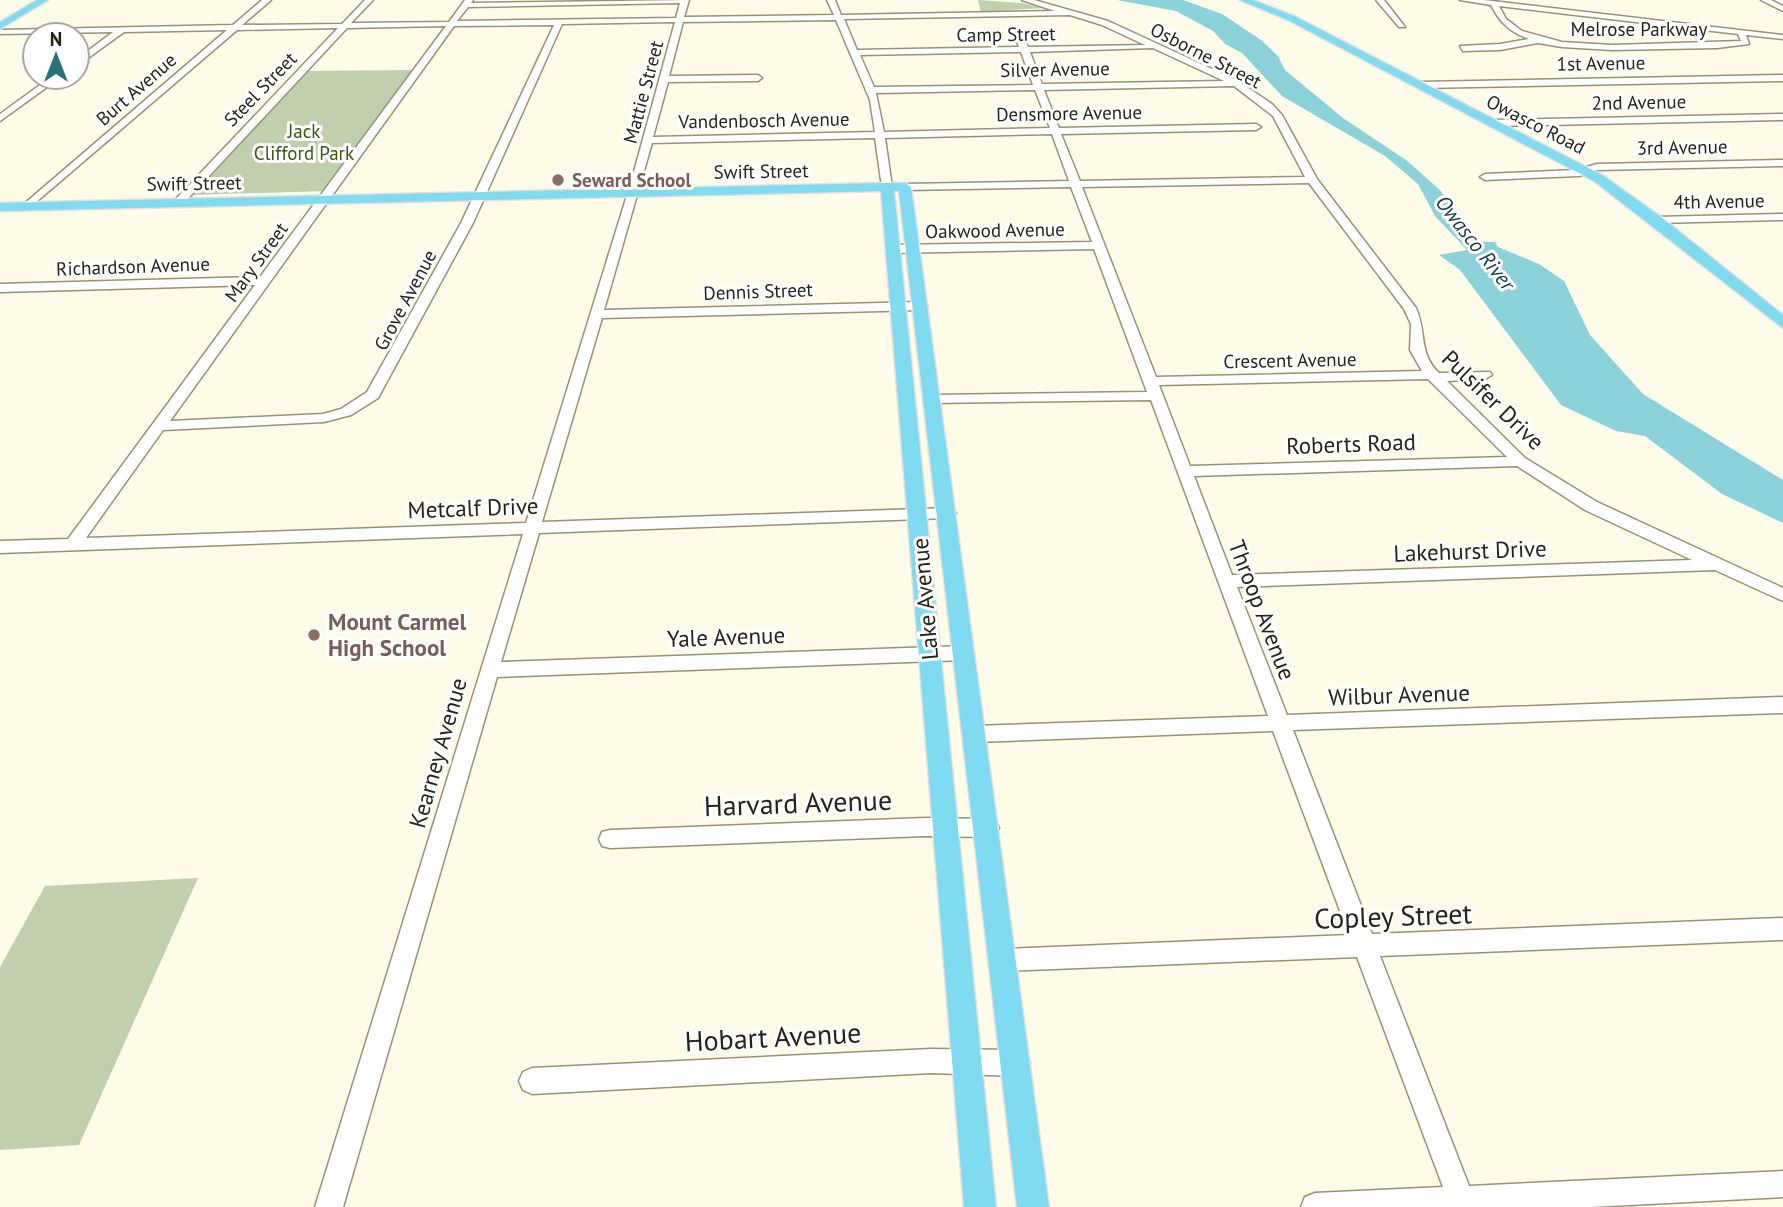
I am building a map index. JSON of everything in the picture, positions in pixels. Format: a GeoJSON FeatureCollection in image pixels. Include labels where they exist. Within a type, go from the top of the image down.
{"type":"FeatureCollection","features":[{"type":"Feature","properties":{"kind":"main road"},"geometry":{"type":"LineString","coordinates":[[0,26],[43,0]]}},
{"type":"Feature","properties":{"kind":"main road","name":"Owasco Road"},"geometry":{"type":"LineString","coordinates":[[1245,0],[1293,19],[1583,169],[1656,220],[1783,323]]}},
{"type":"Feature","properties":{"kind":"main road","name":"Swift Street"},"geometry":{"type":"LineString","coordinates":[[0,207],[896,187]]}},
{"type":"Feature","properties":{"kind":"main road","name":"Lake Avenue"},"geometry":{"type":"LineString","coordinates":[[896,187],[910,306],[917,516],[980,1207]]}},
{"type":"Feature","properties":{"kind":"main road","name":"Lake Avenue"},"geometry":{"type":"LineString","coordinates":[[910,306],[934,399],[1033,1207]]}},
{"type":"Feature","properties":{"kind":"street","name":"Burt Avenue"},"geometry":{"type":"LineString","coordinates":[[28,206],[267,0]]}},
{"type":"Feature","properties":{"kind":"street","name":"Steel Street"},"geometry":{"type":"LineString","coordinates":[[178,203],[369,0]]}},
{"type":"Feature","properties":{"kind":"street"},"geometry":{"type":"LineString","coordinates":[[468,2],[685,0]]}},
{"type":"Feature","properties":{"kind":"street","name":"Mattie Street"},"geometry":{"type":"LineString","coordinates":[[632,193],[685,0]]}},
{"type":"Feature","properties":{"kind":"street","name":"Lake Avenue"},"geometry":{"type":"LineString","coordinates":[[831,0],[872,90],[896,187]]}},
{"type":"Feature","properties":{"kind":"street","name":"Osborne Street"},"geometry":{"type":"LineString","coordinates":[[1026,0],[1105,23],[1238,84],[1269,106],[1277,115],[1281,127]]}},
{"type":"Feature","properties":{"kind":"street"},"geometry":{"type":"LineString","coordinates":[[1380,0],[1402,25]]}},
{"type":"Feature","properties":{"kind":"street"},"geometry":{"type":"LineString","coordinates":[[1464,0],[1783,37]]}},
{"type":"Feature","properties":{"kind":"street"},"geometry":{"type":"LineString","coordinates":[[1508,0],[1518,7]]}},
{"type":"Feature","properties":{"kind":"street"},"geometry":{"type":"LineString","coordinates":[[1765,0],[1783,9]]}},
{"type":"Feature","properties":{"kind":"street","name":"Mary Street"},"geometry":{"type":"LineString","coordinates":[[72,545],[468,2]]}},
{"type":"Feature","properties":{"kind":"street","name":"Melrose Parkway"},"geometry":{"type":"LineString","coordinates":[[1494,4],[1506,24],[1539,40],[1584,47],[1746,43],[1741,33]]}},
{"type":"Feature","properties":{"kind":"street"},"geometry":{"type":"LineString","coordinates":[[0,32],[1070,13]]}},
{"type":"Feature","properties":{"kind":"street","name":"Grove Avenue"},"geometry":{"type":"LineString","coordinates":[[159,426],[324,418],[368,399],[376,391],[458,242],[559,22]]}},
{"type":"Feature","properties":{"kind":"street"},"geometry":{"type":"LineString","coordinates":[[91,53],[123,30]]}},
{"type":"Feature","properties":{"kind":"street","name":"Throop Avenue"},"geometry":{"type":"LineString","coordinates":[[1017,30],[1036,87],[1462,1203]]}},
{"type":"Feature","properties":{"kind":"street"},"geometry":{"type":"LineString","coordinates":[[1463,48],[1512,46],[1539,40]]}},
{"type":"Feature","properties":{"kind":"street","name":"Camp Street"},"geometry":{"type":"LineString","coordinates":[[856,53],[1157,47]]}},
{"type":"Feature","properties":{"kind":"street"},"geometry":{"type":"LineString","coordinates":[[665,79],[758,78]]}},
{"type":"Feature","properties":{"kind":"street","name":"1st Avenue"},"geometry":{"type":"LineString","coordinates":[[1421,85],[1782,79]]}},
{"type":"Feature","properties":{"kind":"street","name":"Silver Avenue"},"geometry":{"type":"LineString","coordinates":[[872,90],[1238,84]]}},
{"type":"Feature","properties":{"kind":"street"},"geometry":{"type":"LineString","coordinates":[[0,118],[38,91]]}},
{"type":"Feature","properties":{"kind":"street","name":"2nd Avenue"},"geometry":{"type":"LineString","coordinates":[[1495,123],[1783,117]]}},
{"type":"Feature","properties":{"kind":"street","name":"Densmore Avenue"},"geometry":{"type":"LineString","coordinates":[[881,134],[1256,127]]}},
{"type":"Feature","properties":{"kind":"street","name":"Pulsifer Drive"},"geometry":{"type":"LineString","coordinates":[[1281,127],[1312,180],[1410,308],[1417,324],[1418,350],[1432,376],[1520,461],[1591,506],[1783,595]]}},
{"type":"Feature","properties":{"kind":"street","name":"Vandenbosch Avenue"},"geometry":{"type":"LineString","coordinates":[[648,140],[881,134]]}},
{"type":"Feature","properties":{"kind":"street","name":"3rd Avenue"},"geometry":{"type":"LineString","coordinates":[[1583,169],[1783,163]]}},
{"type":"Feature","properties":{"kind":"street"},"geometry":{"type":"LineString","coordinates":[[1485,177],[1579,173],[1583,169]]}},
{"type":"Feature","properties":{"kind":"street","name":"Swift Street"},"geometry":{"type":"LineString","coordinates":[[896,187],[1312,180]]}},
{"type":"Feature","properties":{"kind":"street","name":"Kearney Avenue"},"geometry":{"type":"LineString","coordinates":[[329,1207],[632,193]]}},
{"type":"Feature","properties":{"kind":"street","name":"4th Avenue"},"geometry":{"type":"LineString","coordinates":[[1656,220],[1783,216]]}},
{"type":"Feature","properties":{"kind":"street","name":"Oakwood Avenue"},"geometry":{"type":"LineString","coordinates":[[904,249],[1097,245]]}},
{"type":"Feature","properties":{"kind":"street","name":"Richardson Avenue"},"geometry":{"type":"LineString","coordinates":[[0,288],[266,281]]}},
{"type":"Feature","properties":{"kind":"street","name":"Dennis Street"},"geometry":{"type":"LineString","coordinates":[[595,314],[910,306]]}},
{"type":"Feature","properties":{"kind":"street","name":"Crescent Avenue"},"geometry":{"type":"LineString","coordinates":[[934,399],[1485,375]]}},
{"type":"Feature","properties":{"kind":"street","name":"Roberts Road"},"geometry":{"type":"LineString","coordinates":[[1184,471],[1520,461]]}},
{"type":"Feature","properties":{"kind":"street","name":"Metcalf Drive"},"geometry":{"type":"LineString","coordinates":[[0,547],[948,513]]}},
{"type":"Feature","properties":{"kind":"street","name":"Lakehurst Drive"},"geometry":{"type":"LineString","coordinates":[[1224,581],[1718,565]]}},
{"type":"Feature","properties":{"kind":"street","name":"Yale Avenue"},"geometry":{"type":"LineString","coordinates":[[488,670],[965,653]]}},
{"type":"Feature","properties":{"kind":"street","name":"Wilbur Avenue"},"geometry":{"type":"LineString","coordinates":[[975,734],[1783,705]]}},
{"type":"Feature","properties":{"kind":"street","name":"Harvard Avenue"},"geometry":{"type":"LineString","coordinates":[[610,839],[988,828]]}},
{"type":"Feature","properties":{"kind":"street","name":"Copley Street"},"geometry":{"type":"LineString","coordinates":[[1004,960],[1783,929]]}},
{"type":"Feature","properties":{"kind":"street","name":"Hobart Avenue"},"geometry":{"type":"LineString","coordinates":[[532,1081],[967,1062],[1017,1063]]}},
{"type":"Feature","properties":{"kind":"street"},"geometry":{"type":"LineString","coordinates":[[1315,1207],[1462,1203],[1783,1184]]}},
{"type":"Feature","properties":{"kind":"green space"},"geometry":{"type":"Polygon","coordinates":[[[978,0],[1022,3],[1043,8],[981,12],[978,0]]]}},
{"type":"Feature","properties":{"kind":"green space","name":"Jack Clifford Park"},"geometry":{"type":"Polygon","coordinates":[[[414,70],[326,191],[192,195],[306,71],[414,70]]]}},
{"type":"Feature","properties":{"kind":"green space"},"geometry":{"type":"Polygon","coordinates":[[[198,878],[79,1145],[0,1150],[0,967],[45,886],[198,878]]]}},
{"type":"Feature","properties":{"kind":"water","name":"Owasco River"},"geometry":{"type":"Polygon","coordinates":[[[1117,0],[1183,0],[1222,14],[1261,40],[1278,56],[1285,70],[1343,118],[1406,160],[1440,190],[1478,242],[1495,242],[1498,247],[1539,264],[1564,281],[1590,335],[1643,394],[1783,480],[1783,523],[1722,494],[1645,436],[1616,431],[1561,405],[1460,270],[1439,255],[1467,250],[1435,216],[1418,184],[1385,156],[1282,96],[1242,53],[1225,44],[1213,31],[1176,11],[1117,0]]]}},
{"type":"Feature","properties":{"kind":"place","name":"Seward School"},"geometry":{"type":"Point","coordinates":[558,180]}},
{"type":"Feature","properties":{"kind":"place","name":"Mount Carmel High School"},"geometry":{"type":"Point","coordinates":[314,635]}}]}
